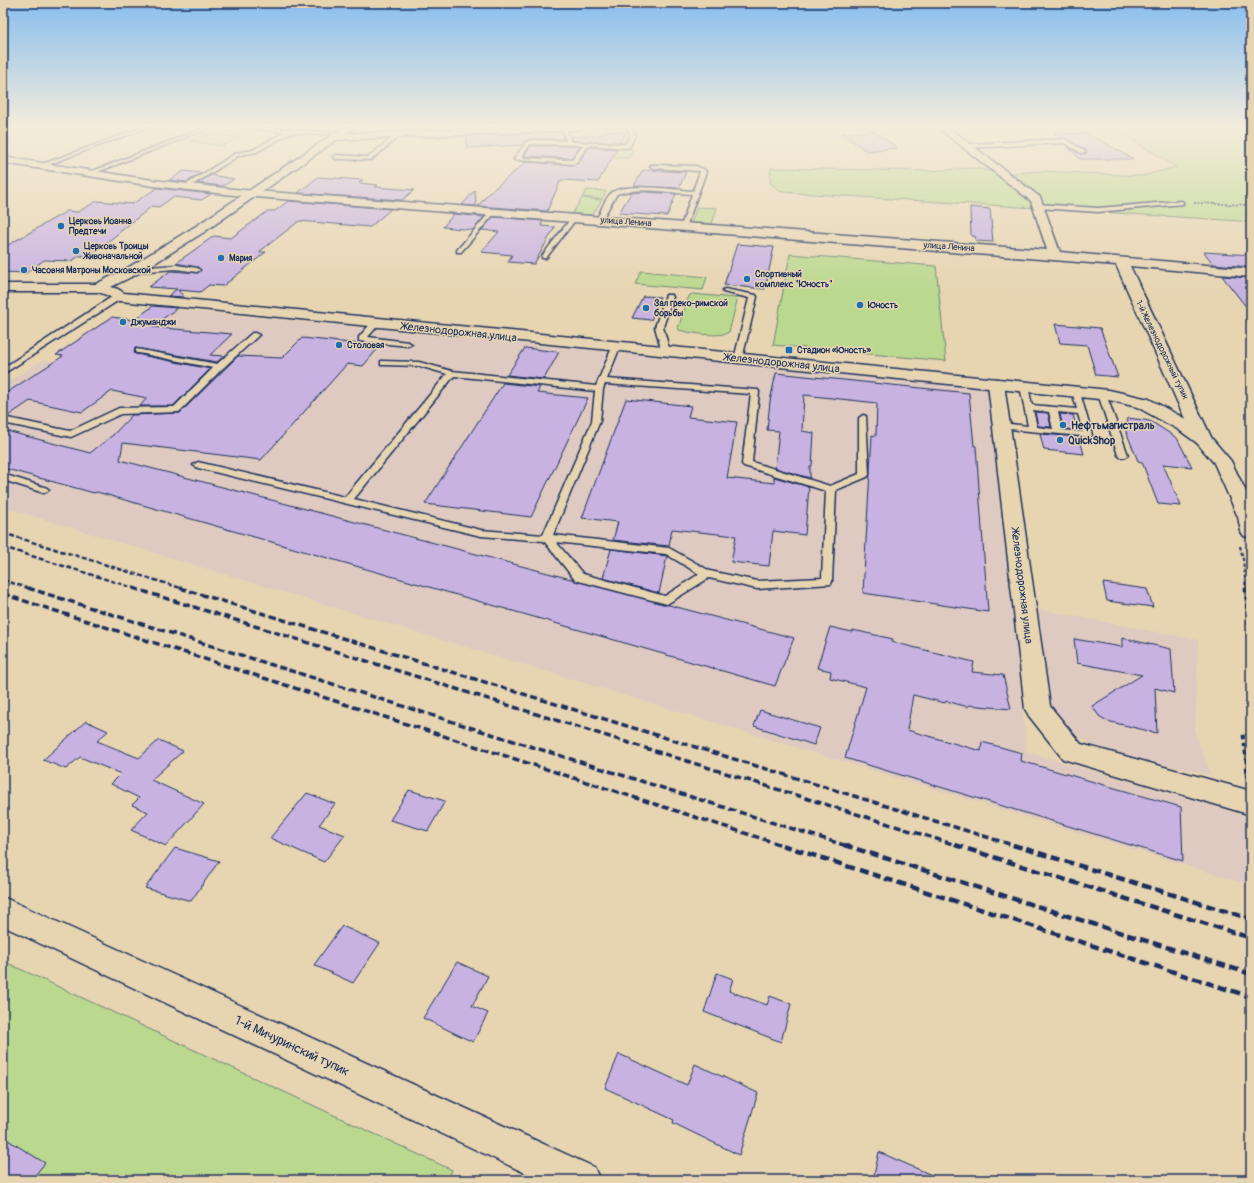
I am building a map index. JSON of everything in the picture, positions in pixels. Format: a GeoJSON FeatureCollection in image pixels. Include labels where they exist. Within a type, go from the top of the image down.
{"type":"FeatureCollection","features":[{"type":"Feature","properties":{"kind":"street","name":"улица Ленина"},"geometry":{"type":"LineString","coordinates":[[144,182],[184,188],[253,194],[1056,255],[1251,273]]}},
{"type":"Feature","properties":{"kind":"street"},"geometry":{"type":"LineString","coordinates":[[98,288],[134,270],[270,182]]}},
{"type":"Feature","properties":{"kind":"street"},"geometry":{"type":"LineString","coordinates":[[1014,182],[1036,199],[1056,255]]}},
{"type":"Feature","properties":{"kind":"street","name":"1-й Железнодорожный тупик"},"geometry":{"type":"LineString","coordinates":[[1121,261],[1138,302],[1183,393],[1203,439]]}},
{"type":"Feature","properties":{"kind":"street","name":"Железнодорожная улица"},"geometry":{"type":"LineString","coordinates":[[3,288],[98,288],[113,292],[120,297],[996,384],[1038,709],[1072,752],[1250,795]]}},
{"type":"Feature","properties":{"kind":"street"},"geometry":{"type":"LineString","coordinates":[[996,384],[1102,394],[1143,403],[1185,426],[1203,439],[1222,462],[1248,517],[1245,538]]}},
{"type":"Feature","properties":{"kind":"street","name":"1-й Мичуринский тупик"},"geometry":{"type":"LineString","coordinates":[[3,911],[581,1180]]}},
{"type":"Feature","properties":{"kind":"lane"},"geometry":{"type":"LineString","coordinates":[[184,188],[193,182]]}},
{"type":"Feature","properties":{"kind":"lane"},"geometry":{"type":"LineString","coordinates":[[684,226],[700,182]]}},
{"type":"Feature","properties":{"kind":"lane"},"geometry":{"type":"LineString","coordinates":[[599,220],[613,195],[619,192],[636,189],[696,193]]}},
{"type":"Feature","properties":{"kind":"lane"},"geometry":{"type":"LineString","coordinates":[[1038,206],[1098,210],[1181,203]]}},
{"type":"Feature","properties":{"kind":"lane"},"geometry":{"type":"LineString","coordinates":[[459,251],[493,212]]}},
{"type":"Feature","properties":{"kind":"lane"},"geometry":{"type":"LineString","coordinates":[[544,257],[574,218]]}},
{"type":"Feature","properties":{"kind":"lane"},"geometry":{"type":"LineString","coordinates":[[134,270],[176,267],[197,270]]}},
{"type":"Feature","properties":{"kind":"lane"},"geometry":{"type":"LineString","coordinates":[[725,291],[753,297],[738,359]]}},
{"type":"Feature","properties":{"kind":"lane"},"geometry":{"type":"LineString","coordinates":[[3,372],[113,300],[120,297]]}},
{"type":"Feature","properties":{"kind":"lane"},"geometry":{"type":"LineString","coordinates":[[666,352],[659,327],[669,297]]}},
{"type":"Feature","properties":{"kind":"lane"},"geometry":{"type":"LineString","coordinates":[[376,323],[362,339],[408,344]]}},
{"type":"Feature","properties":{"kind":"lane"},"geometry":{"type":"LineString","coordinates":[[3,420],[71,434],[119,411],[176,410],[219,366],[255,335]]}},
{"type":"Feature","properties":{"kind":"lane"},"geometry":{"type":"LineString","coordinates":[[547,538],[596,421],[600,385],[616,347]]}},
{"type":"Feature","properties":{"kind":"lane"},"geometry":{"type":"LineString","coordinates":[[139,351],[219,366]]}},
{"type":"Feature","properties":{"kind":"lane"},"geometry":{"type":"LineString","coordinates":[[384,363],[419,364],[452,373],[600,385],[755,392],[747,464],[831,489],[864,475],[863,418]]}},
{"type":"Feature","properties":{"kind":"lane"},"geometry":{"type":"LineString","coordinates":[[347,501],[452,373]]}},
{"type":"Feature","properties":{"kind":"lane"},"geometry":{"type":"LineString","coordinates":[[1024,386],[1033,429]]}},
{"type":"Feature","properties":{"kind":"lane"},"geometry":{"type":"LineString","coordinates":[[1002,426],[1088,435],[1076,391]]}},
{"type":"Feature","properties":{"kind":"lane"},"geometry":{"type":"LineString","coordinates":[[1102,394],[1123,455]]}},
{"type":"Feature","properties":{"kind":"lane"},"geometry":{"type":"LineString","coordinates":[[1028,407],[1082,412]]}},
{"type":"Feature","properties":{"kind":"lane"},"geometry":{"type":"LineString","coordinates":[[1053,409],[1058,432]]}},
{"type":"Feature","properties":{"kind":"lane"},"geometry":{"type":"LineString","coordinates":[[198,465],[481,533],[547,538],[669,551],[707,574],[757,585],[827,581],[831,489]]}},
{"type":"Feature","properties":{"kind":"lane"},"geometry":{"type":"LineString","coordinates":[[3,478],[44,490]]}},
{"type":"Feature","properties":{"kind":"lane"},"geometry":{"type":"LineString","coordinates":[[547,538],[579,577],[667,600],[707,574]]}},
{"type":"Feature","properties":{"kind":"path"},"geometry":{"type":"LineString","coordinates":[[1181,203],[1251,205]]}},
{"type":"Feature","properties":{"kind":"path"},"geometry":{"type":"LineString","coordinates":[[1245,538],[1243,559],[1251,652]]}},
{"type":"Feature","properties":{"kind":"path"},"geometry":{"type":"LineString","coordinates":[[1250,795],[1243,734],[1251,736]]}},
{"type":"Feature","properties":{"kind":"shaded area"},"geometry":{"type":"Polygon","coordinates":[[[170,309],[990,389],[1027,752],[1251,817],[1251,885],[3,507],[3,385],[43,360],[86,367],[170,309]]]}},
{"type":"Feature","properties":{"kind":"shaded area"},"geometry":{"type":"Polygon","coordinates":[[[1038,609],[1198,640],[1195,733],[1211,775],[1115,754],[1088,743],[1074,733],[1052,708],[1038,609]]]}},
{"type":"Feature","properties":{"kind":"green space"},"geometry":{"type":"Polygon","coordinates":[[[1251,182],[1251,224],[1241,221],[781,192],[770,183],[1251,182]]]}},
{"type":"Feature","properties":{"kind":"green space"},"geometry":{"type":"Polygon","coordinates":[[[587,190],[606,191],[602,199],[582,197],[587,190]]]}},
{"type":"Feature","properties":{"kind":"green space"},"geometry":{"type":"Polygon","coordinates":[[[582,198],[602,200],[592,215],[572,214],[582,198]]]}},
{"type":"Feature","properties":{"kind":"green space"},"geometry":{"type":"Polygon","coordinates":[[[697,207],[717,208],[712,224],[691,223],[697,207]]]}},
{"type":"Feature","properties":{"kind":"green space","name":"Юность"},"geometry":{"type":"Polygon","coordinates":[[[790,254],[936,266],[946,361],[773,345],[790,254]]]}},
{"type":"Feature","properties":{"kind":"green space"},"geometry":{"type":"Polygon","coordinates":[[[641,271],[707,277],[703,290],[635,284],[641,271]]]}},
{"type":"Feature","properties":{"kind":"green space"},"geometry":{"type":"Polygon","coordinates":[[[692,294],[736,298],[737,301],[729,332],[725,334],[712,335],[697,334],[679,330],[678,328],[689,296],[692,294]]]}},
{"type":"Feature","properties":{"kind":"green space"},"geometry":{"type":"Polygon","coordinates":[[[3,961],[452,1170],[448,1180],[3,1180],[3,961]]]}},
{"type":"Feature","properties":{"kind":"building"},"geometry":{"type":"Polygon","coordinates":[[[199,182],[229,182],[223,186],[198,183],[199,182]]]}},
{"type":"Feature","properties":{"kind":"building"},"geometry":{"type":"Polygon","coordinates":[[[311,182],[360,182],[359,183],[378,185],[375,187],[414,190],[402,200],[298,193],[311,182]]]}},
{"type":"Feature","properties":{"kind":"building"},"geometry":{"type":"Polygon","coordinates":[[[502,182],[560,182],[547,211],[478,206],[489,193],[502,182]]]}},
{"type":"Feature","properties":{"kind":"building"},"geometry":{"type":"Polygon","coordinates":[[[636,182],[682,182],[679,188],[634,186],[636,182]]]}},
{"type":"Feature","properties":{"kind":"building"},"geometry":{"type":"Polygon","coordinates":[[[157,188],[211,194],[202,200],[173,197],[159,207],[152,206],[90,256],[79,256],[72,261],[44,260],[26,273],[3,272],[3,248],[67,211],[78,212],[97,201],[132,204],[157,188]]]}},
{"type":"Feature","properties":{"kind":"building"},"geometry":{"type":"Polygon","coordinates":[[[475,190],[476,206],[462,205],[475,190]]]}},
{"type":"Feature","properties":{"kind":"building"},"geometry":{"type":"Polygon","coordinates":[[[644,192],[676,194],[667,216],[619,213],[631,193],[644,192]]]}},
{"type":"Feature","properties":{"kind":"building"},"geometry":{"type":"Polygon","coordinates":[[[288,201],[391,209],[370,227],[299,221],[259,252],[266,252],[223,286],[209,285],[200,292],[178,290],[184,297],[168,296],[177,289],[149,287],[170,271],[198,273],[201,270],[198,267],[176,263],[214,236],[231,238],[268,211],[275,211],[288,201]]]}},
{"type":"Feature","properties":{"kind":"building"},"geometry":{"type":"Polygon","coordinates":[[[970,207],[990,209],[993,242],[976,241],[975,236],[971,236],[970,207]]]}},
{"type":"Feature","properties":{"kind":"building"},"geometry":{"type":"Polygon","coordinates":[[[454,214],[484,217],[473,230],[443,227],[454,214]]]}},
{"type":"Feature","properties":{"kind":"building"},"geometry":{"type":"Polygon","coordinates":[[[493,217],[543,221],[541,226],[555,227],[534,264],[508,262],[512,255],[481,252],[499,232],[482,230],[493,217]]]}},
{"type":"Feature","properties":{"kind":"building"},"geometry":{"type":"Polygon","coordinates":[[[737,244],[774,247],[765,289],[724,285],[737,244]]]}},
{"type":"Feature","properties":{"kind":"building"},"geometry":{"type":"Polygon","coordinates":[[[1204,252],[1251,255],[1251,267],[1213,264],[1204,252]]]}},
{"type":"Feature","properties":{"kind":"building"},"geometry":{"type":"Polygon","coordinates":[[[1222,276],[1251,278],[1251,313],[1222,276]]]}},
{"type":"Feature","properties":{"kind":"building","name":"Зал греко-римской борьбы"},"geometry":{"type":"Polygon","coordinates":[[[643,296],[660,297],[651,320],[632,318],[643,296]]]}},
{"type":"Feature","properties":{"kind":"building"},"geometry":{"type":"Polygon","coordinates":[[[153,306],[177,308],[152,327],[232,334],[210,355],[224,356],[217,362],[135,348],[134,353],[136,354],[210,369],[173,406],[140,406],[147,398],[112,391],[82,412],[30,401],[8,416],[3,416],[3,395],[63,356],[56,355],[112,317],[134,320],[153,306]]]}},
{"type":"Feature","properties":{"kind":"building"},"geometry":{"type":"Polygon","coordinates":[[[1055,324],[1100,328],[1118,377],[1096,375],[1087,345],[1060,343],[1055,324]]]}},
{"type":"Feature","properties":{"kind":"building"},"geometry":{"type":"Polygon","coordinates":[[[302,338],[380,346],[363,366],[347,364],[261,460],[123,443],[120,460],[794,638],[775,686],[97,492],[94,493],[3,468],[3,430],[90,453],[113,435],[132,415],[180,413],[238,356],[282,358],[302,338]]]}},
{"type":"Feature","properties":{"kind":"building"},"geometry":{"type":"Polygon","coordinates":[[[525,348],[559,352],[544,379],[507,375],[525,348]]]}},
{"type":"Feature","properties":{"kind":"building"},"geometry":{"type":"Polygon","coordinates":[[[776,373],[969,393],[974,446],[976,446],[988,612],[863,593],[872,435],[876,436],[877,403],[804,395],[802,431],[814,433],[810,478],[775,468],[779,431],[767,430],[770,401],[776,373]]]}},
{"type":"Feature","properties":{"kind":"building"},"geometry":{"type":"Polygon","coordinates":[[[503,383],[540,387],[537,393],[588,398],[531,517],[425,504],[503,383]]]}},
{"type":"Feature","properties":{"kind":"building"},"geometry":{"type":"Polygon","coordinates":[[[626,399],[691,406],[688,417],[737,422],[727,478],[774,483],[774,477],[809,487],[805,535],[773,531],[769,566],[731,562],[736,536],[672,529],[669,546],[613,540],[618,522],[582,518],[626,399]]]}},
{"type":"Feature","properties":{"kind":"building"},"geometry":{"type":"Polygon","coordinates":[[[1035,412],[1048,413],[1051,427],[1038,426],[1035,412]]]}},
{"type":"Feature","properties":{"kind":"building"},"geometry":{"type":"Polygon","coordinates":[[[1060,414],[1073,415],[1077,430],[1063,429],[1060,414]]]}},
{"type":"Feature","properties":{"kind":"building"},"geometry":{"type":"Polygon","coordinates":[[[1127,418],[1152,422],[1177,438],[1192,467],[1163,464],[1181,506],[1158,504],[1142,462],[1138,461],[1123,424],[1128,423],[1127,418]]]}},
{"type":"Feature","properties":{"kind":"building"},"geometry":{"type":"Polygon","coordinates":[[[1040,434],[1079,437],[1084,454],[1044,450],[1040,434]]]}},
{"type":"Feature","properties":{"kind":"building"},"geometry":{"type":"Polygon","coordinates":[[[611,549],[667,556],[659,593],[603,578],[611,549]]]}},
{"type":"Feature","properties":{"kind":"building"},"geometry":{"type":"Polygon","coordinates":[[[1103,583],[1147,589],[1153,607],[1107,601],[1103,583]]]}},
{"type":"Feature","properties":{"kind":"building"},"geometry":{"type":"Polygon","coordinates":[[[830,627],[852,632],[853,630],[893,639],[892,642],[974,662],[972,672],[1003,675],[1011,709],[968,705],[968,707],[913,695],[907,730],[981,751],[982,742],[1022,753],[1021,761],[1181,807],[1183,861],[845,758],[866,687],[830,678],[831,671],[817,668],[830,627]]]}},
{"type":"Feature","properties":{"kind":"building"},"geometry":{"type":"Polygon","coordinates":[[[1122,638],[1171,649],[1174,693],[1155,688],[1157,733],[1107,721],[1099,716],[1092,706],[1142,675],[1077,663],[1074,639],[1122,647],[1122,638]]]}},
{"type":"Feature","properties":{"kind":"building"},"geometry":{"type":"Polygon","coordinates":[[[760,710],[820,728],[814,745],[754,726],[760,710]]]}},
{"type":"Feature","properties":{"kind":"building"},"geometry":{"type":"Polygon","coordinates":[[[86,721],[108,731],[97,741],[139,758],[159,740],[183,751],[151,780],[204,804],[166,846],[131,830],[148,812],[132,805],[139,798],[111,784],[121,774],[80,757],[66,769],[43,760],[86,721]]]}},
{"type":"Feature","properties":{"kind":"building"},"geometry":{"type":"Polygon","coordinates":[[[409,790],[445,801],[428,831],[390,820],[409,790]]]}},
{"type":"Feature","properties":{"kind":"building"},"geometry":{"type":"Polygon","coordinates":[[[307,793],[335,804],[319,825],[345,835],[324,862],[270,838],[307,793]]]}},
{"type":"Feature","properties":{"kind":"building"},"geometry":{"type":"Polygon","coordinates":[[[175,848],[219,861],[191,901],[145,888],[175,848]]]}},
{"type":"Feature","properties":{"kind":"building"},"geometry":{"type":"Polygon","coordinates":[[[342,926],[380,943],[353,983],[314,965],[342,926]]]}},
{"type":"Feature","properties":{"kind":"building"},"geometry":{"type":"Polygon","coordinates":[[[457,962],[488,976],[472,1006],[488,1013],[473,1042],[423,1018],[457,962]]]}},
{"type":"Feature","properties":{"kind":"building"},"geometry":{"type":"Polygon","coordinates":[[[717,973],[733,979],[729,991],[767,1005],[770,996],[791,1004],[781,1042],[704,1012],[717,973]]]}},
{"type":"Feature","properties":{"kind":"building"},"geometry":{"type":"Polygon","coordinates":[[[619,1054],[687,1085],[695,1064],[758,1093],[739,1155],[673,1123],[674,1120],[605,1088],[619,1054]]]}},
{"type":"Feature","properties":{"kind":"building"},"geometry":{"type":"Polygon","coordinates":[[[3,1137],[45,1163],[31,1180],[3,1180],[3,1137]]]}},
{"type":"Feature","properties":{"kind":"building"},"geometry":{"type":"Polygon","coordinates":[[[879,1152],[943,1180],[873,1180],[879,1152]]]}},
{"type":"Feature","properties":{"kind":"railway"},"geometry":{"type":"LineString","coordinates":[[3,533],[184,589]]}},
{"type":"Feature","properties":{"kind":"railway"},"geometry":{"type":"LineString","coordinates":[[3,547],[137,589]]}},
{"type":"Feature","properties":{"kind":"railway"},"geometry":{"type":"LineString","coordinates":[[3,580],[31,589]]}},
{"type":"Feature","properties":{"kind":"railway"},"geometry":{"type":"LineString","coordinates":[[28,588],[847,846]]}},
{"type":"Feature","properties":{"kind":"railway"},"geometry":{"type":"LineString","coordinates":[[133,588],[959,846]]}},
{"type":"Feature","properties":{"kind":"railway"},"geometry":{"type":"LineString","coordinates":[[180,588],[1016,846]]}},
{"type":"Feature","properties":{"kind":"railway"},"geometry":{"type":"LineString","coordinates":[[3,594],[785,846]]}},
{"type":"Feature","properties":{"kind":"railway"},"geometry":{"type":"LineString","coordinates":[[782,845],[1251,997]]}},
{"type":"Feature","properties":{"kind":"railway"},"geometry":{"type":"LineString","coordinates":[[844,845],[1251,974]]}},
{"type":"Feature","properties":{"kind":"railway"},"geometry":{"type":"LineString","coordinates":[[955,845],[1251,938]]}},
{"type":"Feature","properties":{"kind":"railway"},"geometry":{"type":"LineString","coordinates":[[1013,845],[1251,919]]}},
{"type":"Feature","properties":{"kind":"place","name":"Церковь Иоанна Предтечи"},"geometry":{"type":"Point","coordinates":[61,226]}},
{"type":"Feature","properties":{"kind":"place","name":"Церковь Троицы Живоначальной"},"geometry":{"type":"Point","coordinates":[76,251]}},
{"type":"Feature","properties":{"kind":"place","name":"Мария"},"geometry":{"type":"Point","coordinates":[221,258]}},
{"type":"Feature","properties":{"kind":"place","name":"Часовня Матроны Московской"},"geometry":{"type":"Point","coordinates":[24,270]}},
{"type":"Feature","properties":{"kind":"place","name":"Спортивный комплекс \"Юность\""},"geometry":{"type":"Point","coordinates":[747,279]}},
{"type":"Feature","properties":{"kind":"place","name":"Юность"},"geometry":{"type":"Point","coordinates":[860,305]}},
{"type":"Feature","properties":{"kind":"place","name":"Зал греко-римской борьбы"},"geometry":{"type":"Point","coordinates":[646,308]}},
{"type":"Feature","properties":{"kind":"place","name":"Джуманджи"},"geometry":{"type":"Point","coordinates":[123,322]}},
{"type":"Feature","properties":{"kind":"place","name":"Столовая"},"geometry":{"type":"Point","coordinates":[339,345]}},
{"type":"Feature","properties":{"kind":"place","name":"Стадион «Юность»"},"geometry":{"type":"Point","coordinates":[789,350]}},
{"type":"Feature","properties":{"kind":"place","name":"Нефтьмагистраль"},"geometry":{"type":"Point","coordinates":[1063,425]}},
{"type":"Feature","properties":{"kind":"place","name":"QuickShop"},"geometry":{"type":"Point","coordinates":[1060,440]}}]}
